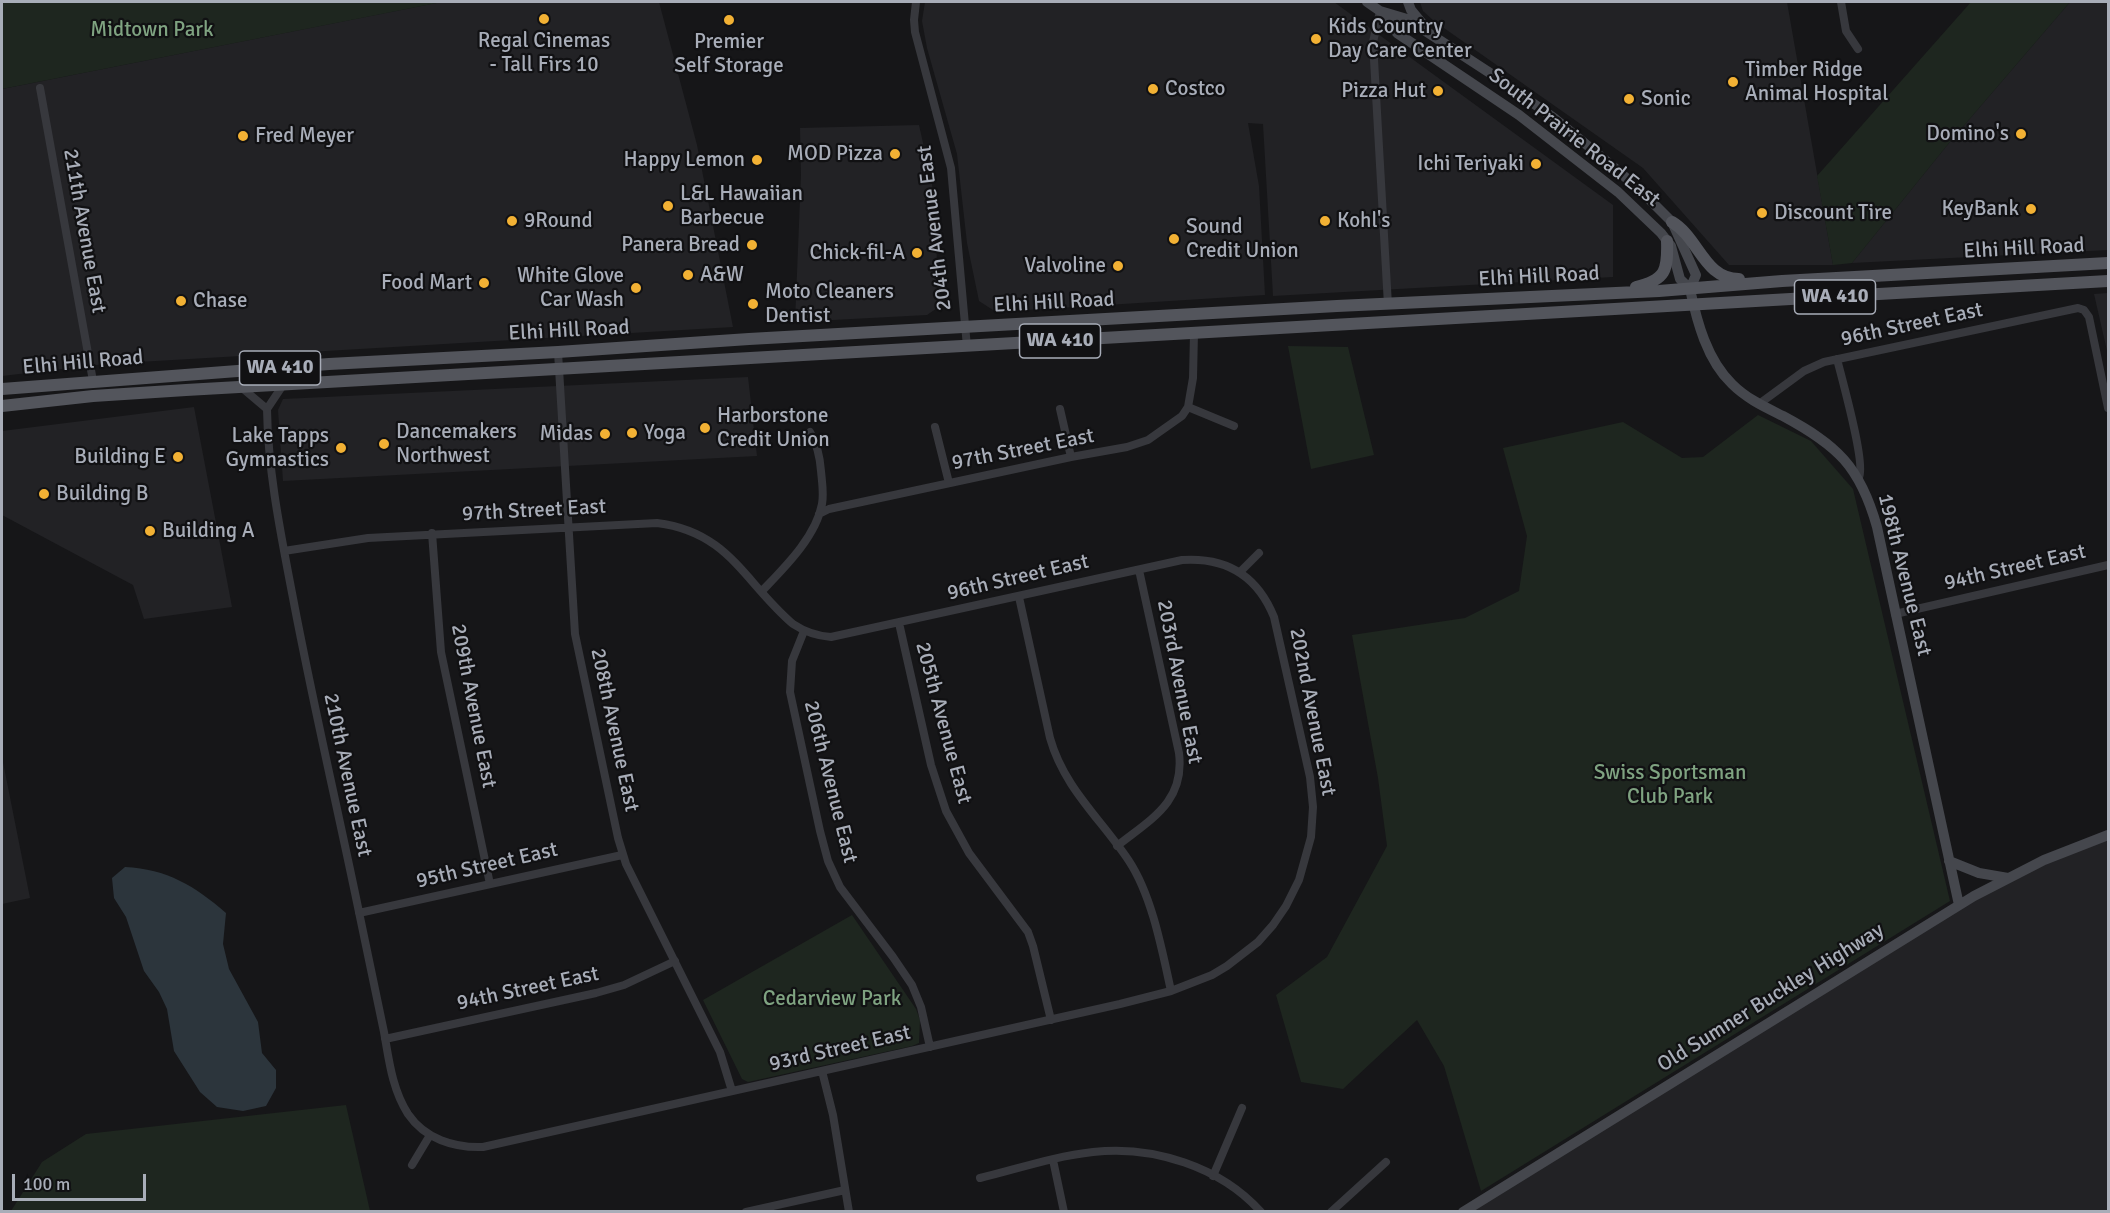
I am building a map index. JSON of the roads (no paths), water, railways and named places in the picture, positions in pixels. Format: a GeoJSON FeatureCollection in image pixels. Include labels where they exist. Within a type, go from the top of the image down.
{"type":"FeatureCollection","features":[{"type":"Feature","properties":{"kind":"main road"},"geometry":{"type":"LineString","coordinates":[[1672,222],[1683,229],[1713,270],[1722,277],[1782,281]]}},
{"type":"Feature","properties":{"kind":"main road"},"geometry":{"type":"LineString","coordinates":[[1590,294],[1638,287],[1653,282],[1665,272],[1667,241]]}},
{"type":"Feature","properties":{"kind":"main road","name":"Elhi Hill Road"},"geometry":{"type":"LineString","coordinates":[[2,389],[376,361],[1690,289],[1782,281],[2109,263]]}},
{"type":"Feature","properties":{"kind":"main road","name":"Elhi Hill Road"},"geometry":{"type":"LineString","coordinates":[[2,406],[93,396],[241,387],[2109,281]]}},
{"type":"Feature","properties":{"kind":"street","name":"204th Avenue East"},"geometry":{"type":"LineString","coordinates":[[916,2],[915,32],[951,168],[967,347]]}},
{"type":"Feature","properties":{"kind":"street","name":"South Prairie Road East"},"geometry":{"type":"LineString","coordinates":[[1367,2],[1383,6],[1407,19],[1554,118],[1642,192],[1672,222],[1696,275],[1690,289],[1680,279],[1676,261],[1667,241],[1618,192],[1519,115],[1397,33],[1383,6]]}},
{"type":"Feature","properties":{"kind":"street"},"geometry":{"type":"LineString","coordinates":[[1408,2],[1411,10],[1431,35]]}},
{"type":"Feature","properties":{"kind":"street"},"geometry":{"type":"LineString","coordinates":[[1841,2],[1845,27],[1858,49]]}},
{"type":"Feature","properties":{"kind":"street"},"geometry":{"type":"LineString","coordinates":[[1383,6],[1373,42],[1388,304]]}},
{"type":"Feature","properties":{"kind":"street","name":"211th Avenue East"},"geometry":{"type":"LineString","coordinates":[[40,88],[93,381]]}},
{"type":"Feature","properties":{"kind":"street","name":"198th Avenue East"},"geometry":{"type":"LineString","coordinates":[[1690,289],[1706,343],[1718,366],[1732,385],[1759,404],[1815,433],[1836,450],[1859,477],[1875,521],[1959,905]]}},
{"type":"Feature","properties":{"kind":"street","name":"96th Street East"},"geometry":{"type":"LineString","coordinates":[[1759,404],[1804,371],[1824,362],[2070,309],[2084,310],[2089,319],[2109,408]]}},
{"type":"Feature","properties":{"kind":"street"},"geometry":{"type":"LineString","coordinates":[[1194,333],[1193,378],[1188,407],[1234,426]]}},
{"type":"Feature","properties":{"kind":"street","name":"208th Avenue East"},"geometry":{"type":"LineString","coordinates":[[558,352],[575,634],[622,855],[720,1052],[732,1091]]}},
{"type":"Feature","properties":{"kind":"street"},"geometry":{"type":"LineString","coordinates":[[1837,359],[1859,455],[1862,472],[1859,477]]}},
{"type":"Feature","properties":{"kind":"street"},"geometry":{"type":"LineString","coordinates":[[241,387],[267,410],[283,385]]}},
{"type":"Feature","properties":{"kind":"street","name":"97th Street East"},"geometry":{"type":"LineString","coordinates":[[819,514],[829,509],[1126,447],[1148,440],[1182,416],[1188,407]]}},
{"type":"Feature","properties":{"kind":"street"},"geometry":{"type":"LineString","coordinates":[[1060,409],[1071,457]]}},
{"type":"Feature","properties":{"kind":"street","name":"210th Avenue East"},"geometry":{"type":"LineString","coordinates":[[267,410],[272,480],[284,551],[314,710],[385,1039],[397,1092],[413,1120],[430,1135]]}},
{"type":"Feature","properties":{"kind":"street"},"geometry":{"type":"LineString","coordinates":[[935,427],[949,483]]}},
{"type":"Feature","properties":{"kind":"street"},"geometry":{"type":"LineString","coordinates":[[804,631],[789,620],[762,591],[796,554],[819,514],[822,503],[822,474],[816,442],[810,432]]}},
{"type":"Feature","properties":{"kind":"street","name":"97th Street East"},"geometry":{"type":"LineString","coordinates":[[284,551],[359,539],[432,533],[657,524],[689,530],[717,546],[762,591]]}},
{"type":"Feature","properties":{"kind":"street","name":"209th Avenue East"},"geometry":{"type":"LineString","coordinates":[[432,533],[440,646],[490,884]]}},
{"type":"Feature","properties":{"kind":"street"},"geometry":{"type":"LineString","coordinates":[[1240,572],[1259,553]]}},
{"type":"Feature","properties":{"kind":"street","name":"96th Street East"},"geometry":{"type":"LineString","coordinates":[[804,631],[826,637],[842,636],[1195,559],[1222,563],[1240,572]]}},
{"type":"Feature","properties":{"kind":"street","name":"94th Street East"},"geometry":{"type":"LineString","coordinates":[[1895,614],[2109,565]]}},
{"type":"Feature","properties":{"kind":"street","name":"203rd Avenue East"},"geometry":{"type":"LineString","coordinates":[[1117,846],[1162,810],[1174,793],[1180,774],[1179,753],[1139,570]]}},
{"type":"Feature","properties":{"kind":"street","name":"202nd Avenue East"},"geometry":{"type":"LineString","coordinates":[[1240,572],[1261,591],[1274,616],[1312,792],[1311,837],[1304,866],[1293,893],[1273,926]]}},
{"type":"Feature","properties":{"kind":"street"},"geometry":{"type":"LineString","coordinates":[[1019,597],[1050,738],[1058,761],[1069,783],[1135,872],[1160,942],[1172,991]]}},
{"type":"Feature","properties":{"kind":"street","name":"205th Avenue East"},"geometry":{"type":"LineString","coordinates":[[899,623],[940,795],[952,825],[969,853],[1028,932],[1051,1020]]}},
{"type":"Feature","properties":{"kind":"street","name":"206th Avenue East"},"geometry":{"type":"LineString","coordinates":[[804,631],[792,661],[790,692],[828,861],[840,887],[912,984],[921,1007],[930,1047]]}},
{"type":"Feature","properties":{"kind":"street","name":"Old Sumner Buckley Highway"},"geometry":{"type":"LineString","coordinates":[[1462,1212],[1959,905],[2044,860],[2109,835]]}},
{"type":"Feature","properties":{"kind":"street","name":"95th Street East"},"geometry":{"type":"LineString","coordinates":[[359,913],[622,855]]}},
{"type":"Feature","properties":{"kind":"street"},"geometry":{"type":"LineString","coordinates":[[1949,861],[1979,873],[2008,878]]}},
{"type":"Feature","properties":{"kind":"street","name":"93rd Street East"},"geometry":{"type":"LineString","coordinates":[[430,1135],[443,1141],[470,1147],[483,1147],[1172,991],[1212,975],[1227,966],[1258,942],[1273,926]]}},
{"type":"Feature","properties":{"kind":"street","name":"94th Street East"},"geometry":{"type":"LineString","coordinates":[[385,1039],[597,993],[624,985],[675,961]]}},
{"type":"Feature","properties":{"kind":"street"},"geometry":{"type":"LineString","coordinates":[[822,1071],[833,1115],[849,1212]]}},
{"type":"Feature","properties":{"kind":"street"},"geometry":{"type":"LineString","coordinates":[[1213,1176],[1242,1108]]}},
{"type":"Feature","properties":{"kind":"street"},"geometry":{"type":"LineString","coordinates":[[412,1165],[430,1135]]}},
{"type":"Feature","properties":{"kind":"street"},"geometry":{"type":"LineString","coordinates":[[980,1178],[1094,1151],[1145,1153],[1190,1164],[1245,1196],[1261,1212]]}},
{"type":"Feature","properties":{"kind":"street"},"geometry":{"type":"LineString","coordinates":[[1053,1160],[1064,1212]]}},
{"type":"Feature","properties":{"kind":"street"},"geometry":{"type":"LineString","coordinates":[[1331,1212],[1386,1162]]}},
{"type":"Feature","properties":{"kind":"street"},"geometry":{"type":"LineString","coordinates":[[746,1212],[844,1190]]}},
{"type":"Feature","properties":{"kind":"place","name":"Regal Cinemas - Tall Firs 10"},"geometry":{"type":"Point","coordinates":[544,19]}},
{"type":"Feature","properties":{"kind":"place","name":"Premier Self Storage"},"geometry":{"type":"Point","coordinates":[729,20]}},
{"type":"Feature","properties":{"kind":"place","name":"Kids Country Day Care Center"},"geometry":{"type":"Point","coordinates":[1316,39]}},
{"type":"Feature","properties":{"kind":"place","name":"Timber Ridge Animal Hospital"},"geometry":{"type":"Point","coordinates":[1733,82]}},
{"type":"Feature","properties":{"kind":"place","name":"Costco"},"geometry":{"type":"Point","coordinates":[1153,89]}},
{"type":"Feature","properties":{"kind":"place","name":"Pizza Hut"},"geometry":{"type":"Point","coordinates":[1438,91]}},
{"type":"Feature","properties":{"kind":"place","name":"Sonic"},"geometry":{"type":"Point","coordinates":[1629,99]}},
{"type":"Feature","properties":{"kind":"place","name":"Domino's"},"geometry":{"type":"Point","coordinates":[2021,134]}},
{"type":"Feature","properties":{"kind":"place","name":"Fred Meyer"},"geometry":{"type":"Point","coordinates":[243,136]}},
{"type":"Feature","properties":{"kind":"place","name":"MOD Pizza"},"geometry":{"type":"Point","coordinates":[895,154]}},
{"type":"Feature","properties":{"kind":"place","name":"Happy Lemon"},"geometry":{"type":"Point","coordinates":[757,160]}},
{"type":"Feature","properties":{"kind":"place","name":"Ichi Teriyaki"},"geometry":{"type":"Point","coordinates":[1536,164]}},
{"type":"Feature","properties":{"kind":"place","name":"L&L Hawaiian Barbecue"},"geometry":{"type":"Point","coordinates":[668,206]}},
{"type":"Feature","properties":{"kind":"place","name":"KeyBank"},"geometry":{"type":"Point","coordinates":[2031,209]}},
{"type":"Feature","properties":{"kind":"place","name":"Discount Tire"},"geometry":{"type":"Point","coordinates":[1762,213]}},
{"type":"Feature","properties":{"kind":"place","name":"9Round"},"geometry":{"type":"Point","coordinates":[512,221]}},
{"type":"Feature","properties":{"kind":"place","name":"Kohl's"},"geometry":{"type":"Point","coordinates":[1325,221]}},
{"type":"Feature","properties":{"kind":"place","name":"Sound Credit Union"},"geometry":{"type":"Point","coordinates":[1174,239]}},
{"type":"Feature","properties":{"kind":"place","name":"Panera Bread"},"geometry":{"type":"Point","coordinates":[752,245]}},
{"type":"Feature","properties":{"kind":"place","name":"Chick-fil-A"},"geometry":{"type":"Point","coordinates":[917,253]}},
{"type":"Feature","properties":{"kind":"place","name":"Valvoline"},"geometry":{"type":"Point","coordinates":[1118,266]}},
{"type":"Feature","properties":{"kind":"place","name":"A&W"},"geometry":{"type":"Point","coordinates":[688,275]}},
{"type":"Feature","properties":{"kind":"place","name":"Food Mart"},"geometry":{"type":"Point","coordinates":[484,283]}},
{"type":"Feature","properties":{"kind":"place","name":"White Glove Car Wash"},"geometry":{"type":"Point","coordinates":[636,288]}},
{"type":"Feature","properties":{"kind":"place","name":"Chase"},"geometry":{"type":"Point","coordinates":[181,301]}},
{"type":"Feature","properties":{"kind":"place","name":"Moto Cleaners Dentist"},"geometry":{"type":"Point","coordinates":[753,304]}},
{"type":"Feature","properties":{"kind":"place","name":"Harborstone Credit Union"},"geometry":{"type":"Point","coordinates":[705,428]}},
{"type":"Feature","properties":{"kind":"place","name":"Yoga"},"geometry":{"type":"Point","coordinates":[632,433]}},
{"type":"Feature","properties":{"kind":"place","name":"Midas"},"geometry":{"type":"Point","coordinates":[605,434]}},
{"type":"Feature","properties":{"kind":"place","name":"Dancemakers Northwest"},"geometry":{"type":"Point","coordinates":[384,444]}},
{"type":"Feature","properties":{"kind":"place","name":"Lake Tapps Gymnastics"},"geometry":{"type":"Point","coordinates":[341,448]}},
{"type":"Feature","properties":{"kind":"place","name":"Building E"},"geometry":{"type":"Point","coordinates":[178,457]}},
{"type":"Feature","properties":{"kind":"place","name":"Building B"},"geometry":{"type":"Point","coordinates":[44,494]}},
{"type":"Feature","properties":{"kind":"place","name":"Building A"},"geometry":{"type":"Point","coordinates":[150,531]}},
{"type":"Feature","properties":{"kind":"park label","name":"Midtown Park"},"geometry":{"type":"Point","coordinates":[152,30]}},
{"type":"Feature","properties":{"kind":"park label","name":"Swiss Sportsman Club Park"},"geometry":{"type":"Point","coordinates":[1670,785]}},
{"type":"Feature","properties":{"kind":"park label","name":"Cedarview Park"},"geometry":{"type":"Point","coordinates":[832,999]}}]}
